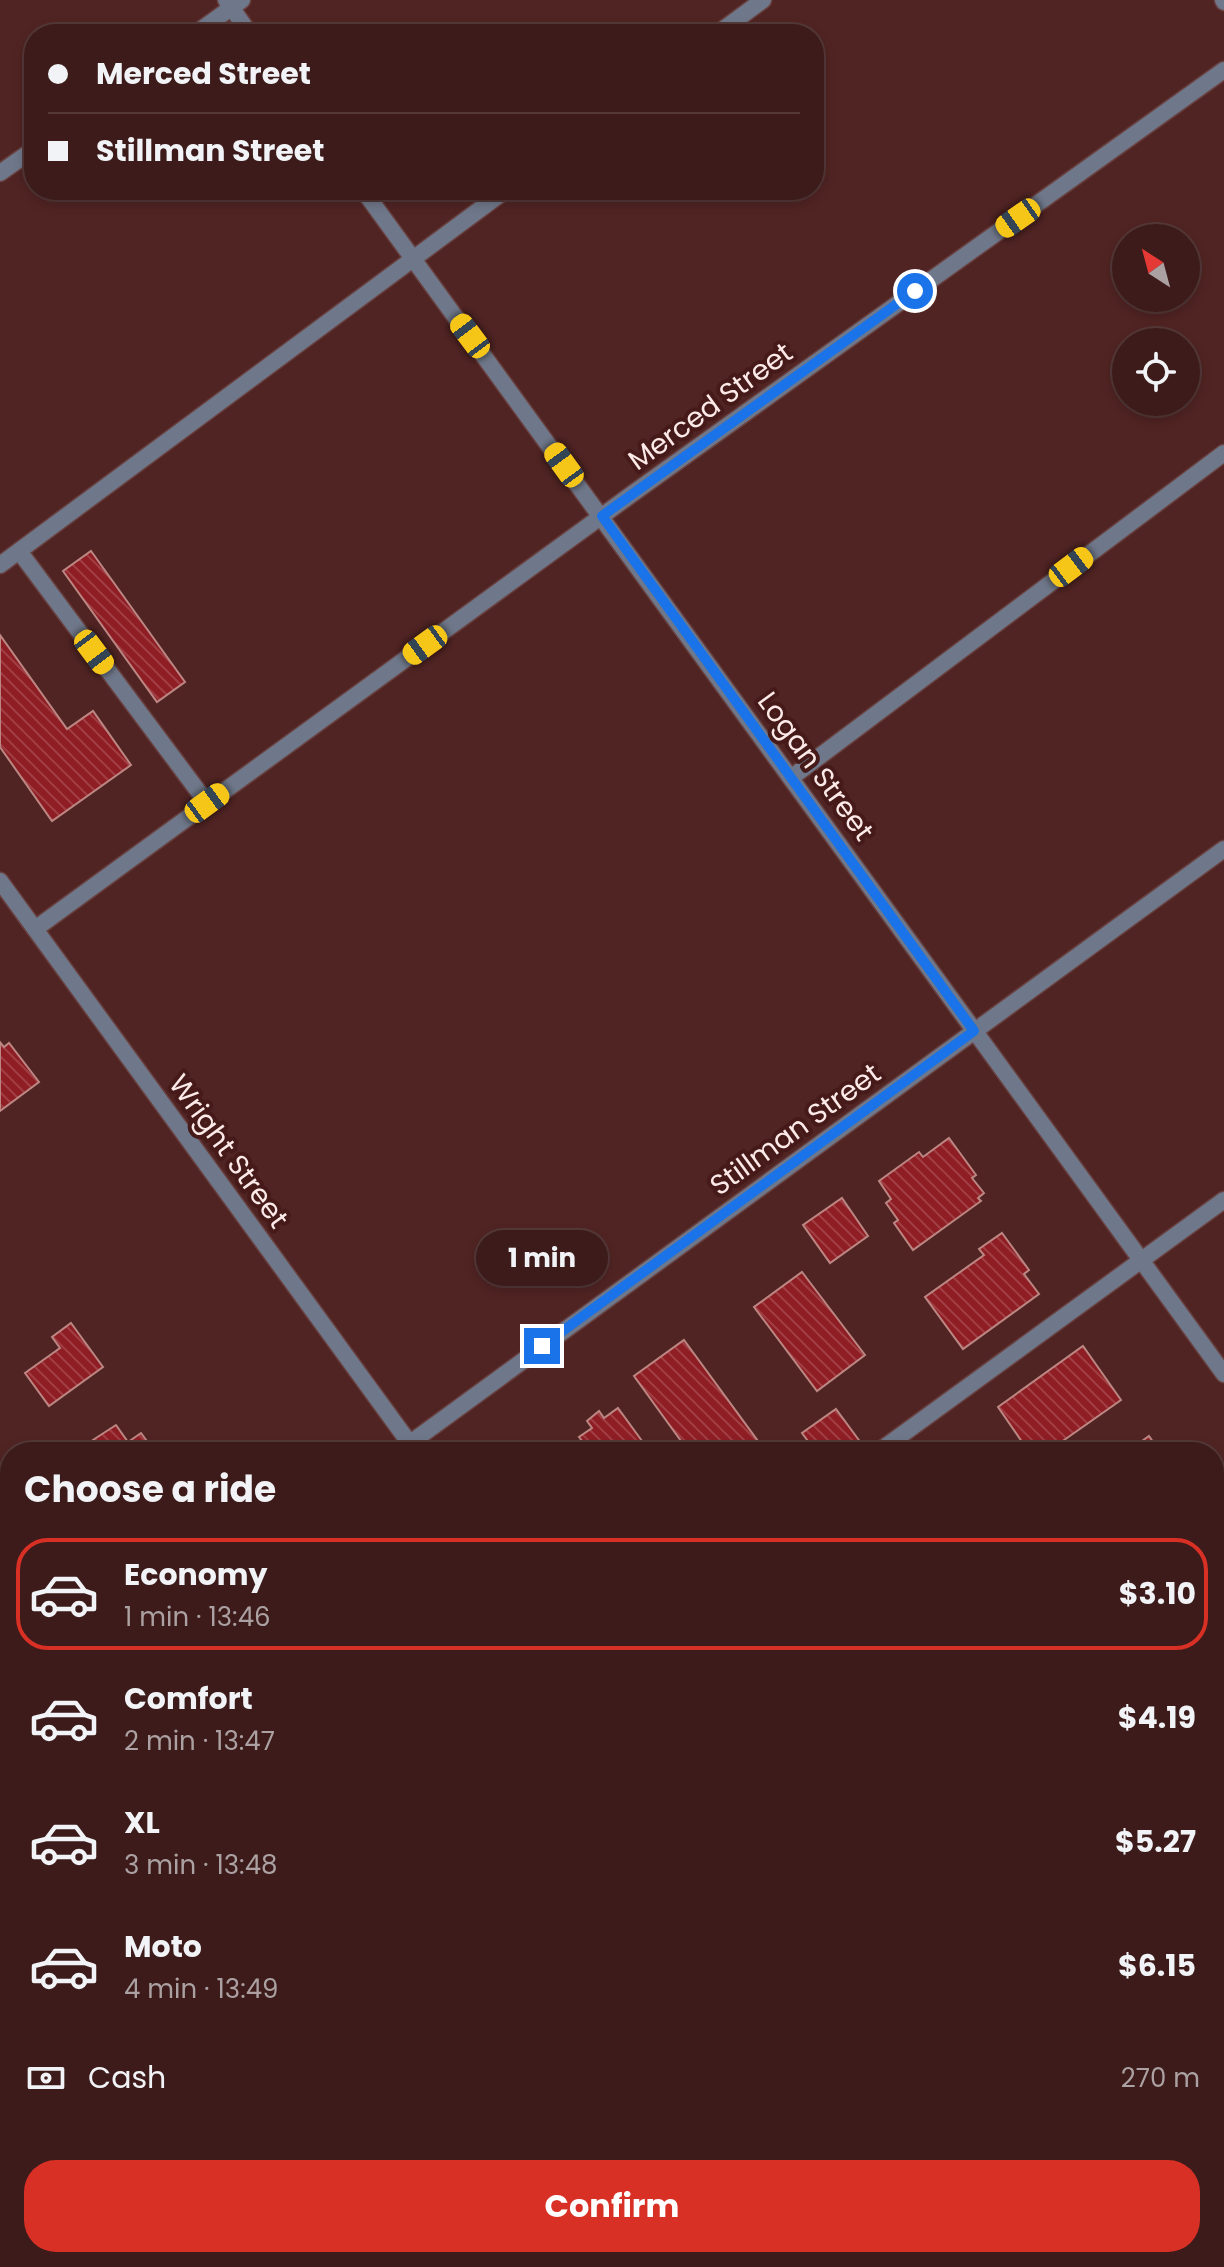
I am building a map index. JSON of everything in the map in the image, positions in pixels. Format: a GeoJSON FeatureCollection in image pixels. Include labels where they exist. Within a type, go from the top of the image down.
{"type":"FeatureCollection","features":[{"type":"Feature","properties":{"kind":"street"},"geometry":{"type":"LineString","coordinates":[[731,24],[763,0]]}},
{"type":"Feature","properties":{"kind":"street"},"geometry":{"type":"LineString","coordinates":[[207,24],[233,3],[245,24]]}},
{"type":"Feature","properties":{"kind":"street","name":"Merced Street"},"geometry":{"type":"LineString","coordinates":[[35,929],[602,516],[1224,70]]}},
{"type":"Feature","properties":{"kind":"street"},"geometry":{"type":"LineString","coordinates":[[0,173],[24,156]]}},
{"type":"Feature","properties":{"kind":"street","name":"Logan Street"},"geometry":{"type":"LineString","coordinates":[[370,200],[1224,1374]]}},
{"type":"Feature","properties":{"kind":"street"},"geometry":{"type":"LineString","coordinates":[[0,565],[493,200]]}},
{"type":"Feature","properties":{"kind":"street"},"geometry":{"type":"LineString","coordinates":[[792,777],[1224,453]]}},
{"type":"Feature","properties":{"kind":"street"},"geometry":{"type":"LineString","coordinates":[[19,551],[207,803]]}},
{"type":"Feature","properties":{"kind":"street","name":"Stillman Street"},"geometry":{"type":"LineString","coordinates":[[417,1442],[1224,849]]}},
{"type":"Feature","properties":{"kind":"street","name":"Wright Street"},"geometry":{"type":"LineString","coordinates":[[0,881],[403,1442]]}},
{"type":"Feature","properties":{"kind":"street"},"geometry":{"type":"LineString","coordinates":[[892,1442],[1224,1200]]}},
{"type":"Feature","properties":{"kind":"building"},"geometry":{"type":"Polygon","coordinates":[[[91,551],[185,682],[157,702],[63,571],[91,551]]]}},
{"type":"Feature","properties":{"kind":"building"},"geometry":{"type":"Polygon","coordinates":[[[0,635],[67,729],[93,711],[131,765],[52,821],[0,747],[0,635]]]}},
{"type":"Feature","properties":{"kind":"building"},"geometry":{"type":"Polygon","coordinates":[[[0,1042],[4,1047],[9,1043],[39,1082],[0,1111],[0,1042]]]}},
{"type":"Feature","properties":{"kind":"building"},"geometry":{"type":"Polygon","coordinates":[[[949,1138],[976,1175],[972,1178],[984,1193],[978,1198],[981,1201],[913,1250],[894,1223],[898,1220],[886,1203],[891,1199],[879,1181],[919,1152],[923,1157],[949,1138]]]}},
{"type":"Feature","properties":{"kind":"building"},"geometry":{"type":"Polygon","coordinates":[[[842,1198],[868,1236],[830,1263],[803,1225],[842,1198]]]}},
{"type":"Feature","properties":{"kind":"building"},"geometry":{"type":"Polygon","coordinates":[[[1002,1233],[1029,1270],[1024,1274],[1039,1294],[963,1349],[925,1297],[984,1255],[979,1249],[1002,1233]]]}},
{"type":"Feature","properties":{"kind":"building"},"geometry":{"type":"Polygon","coordinates":[[[802,1272],[865,1355],[817,1391],[754,1307],[802,1272]]]}},
{"type":"Feature","properties":{"kind":"building"},"geometry":{"type":"Polygon","coordinates":[[[71,1323],[103,1367],[49,1406],[25,1373],[60,1348],[52,1337],[71,1323]]]}},
{"type":"Feature","properties":{"kind":"building"},"geometry":{"type":"Polygon","coordinates":[[[684,1340],[759,1442],[682,1442],[634,1376],[684,1340]]]}},
{"type":"Feature","properties":{"kind":"building"},"geometry":{"type":"Polygon","coordinates":[[[1083,1346],[1121,1400],[1061,1442],[1022,1442],[998,1407],[1083,1346]]]}},
{"type":"Feature","properties":{"kind":"building"},"geometry":{"type":"Polygon","coordinates":[[[618,1408],[643,1442],[583,1442],[579,1437],[592,1428],[587,1421],[599,1411],[604,1418],[618,1408]]]}},
{"type":"Feature","properties":{"kind":"building"},"geometry":{"type":"Polygon","coordinates":[[[836,1409],[860,1442],[809,1442],[802,1433],[836,1409]]]}},
{"type":"Feature","properties":{"kind":"building"},"geometry":{"type":"Polygon","coordinates":[[[116,1425],[128,1442],[90,1442],[116,1425]]]}},
{"type":"Feature","properties":{"kind":"building"},"geometry":{"type":"Polygon","coordinates":[[[141,1433],[148,1442],[128,1442],[141,1433]]]}},
{"type":"Feature","properties":{"kind":"route"},"geometry":{"type":"LineString","coordinates":[[542,1346],[974,1031],[602,516],[915,291]]}}]}
